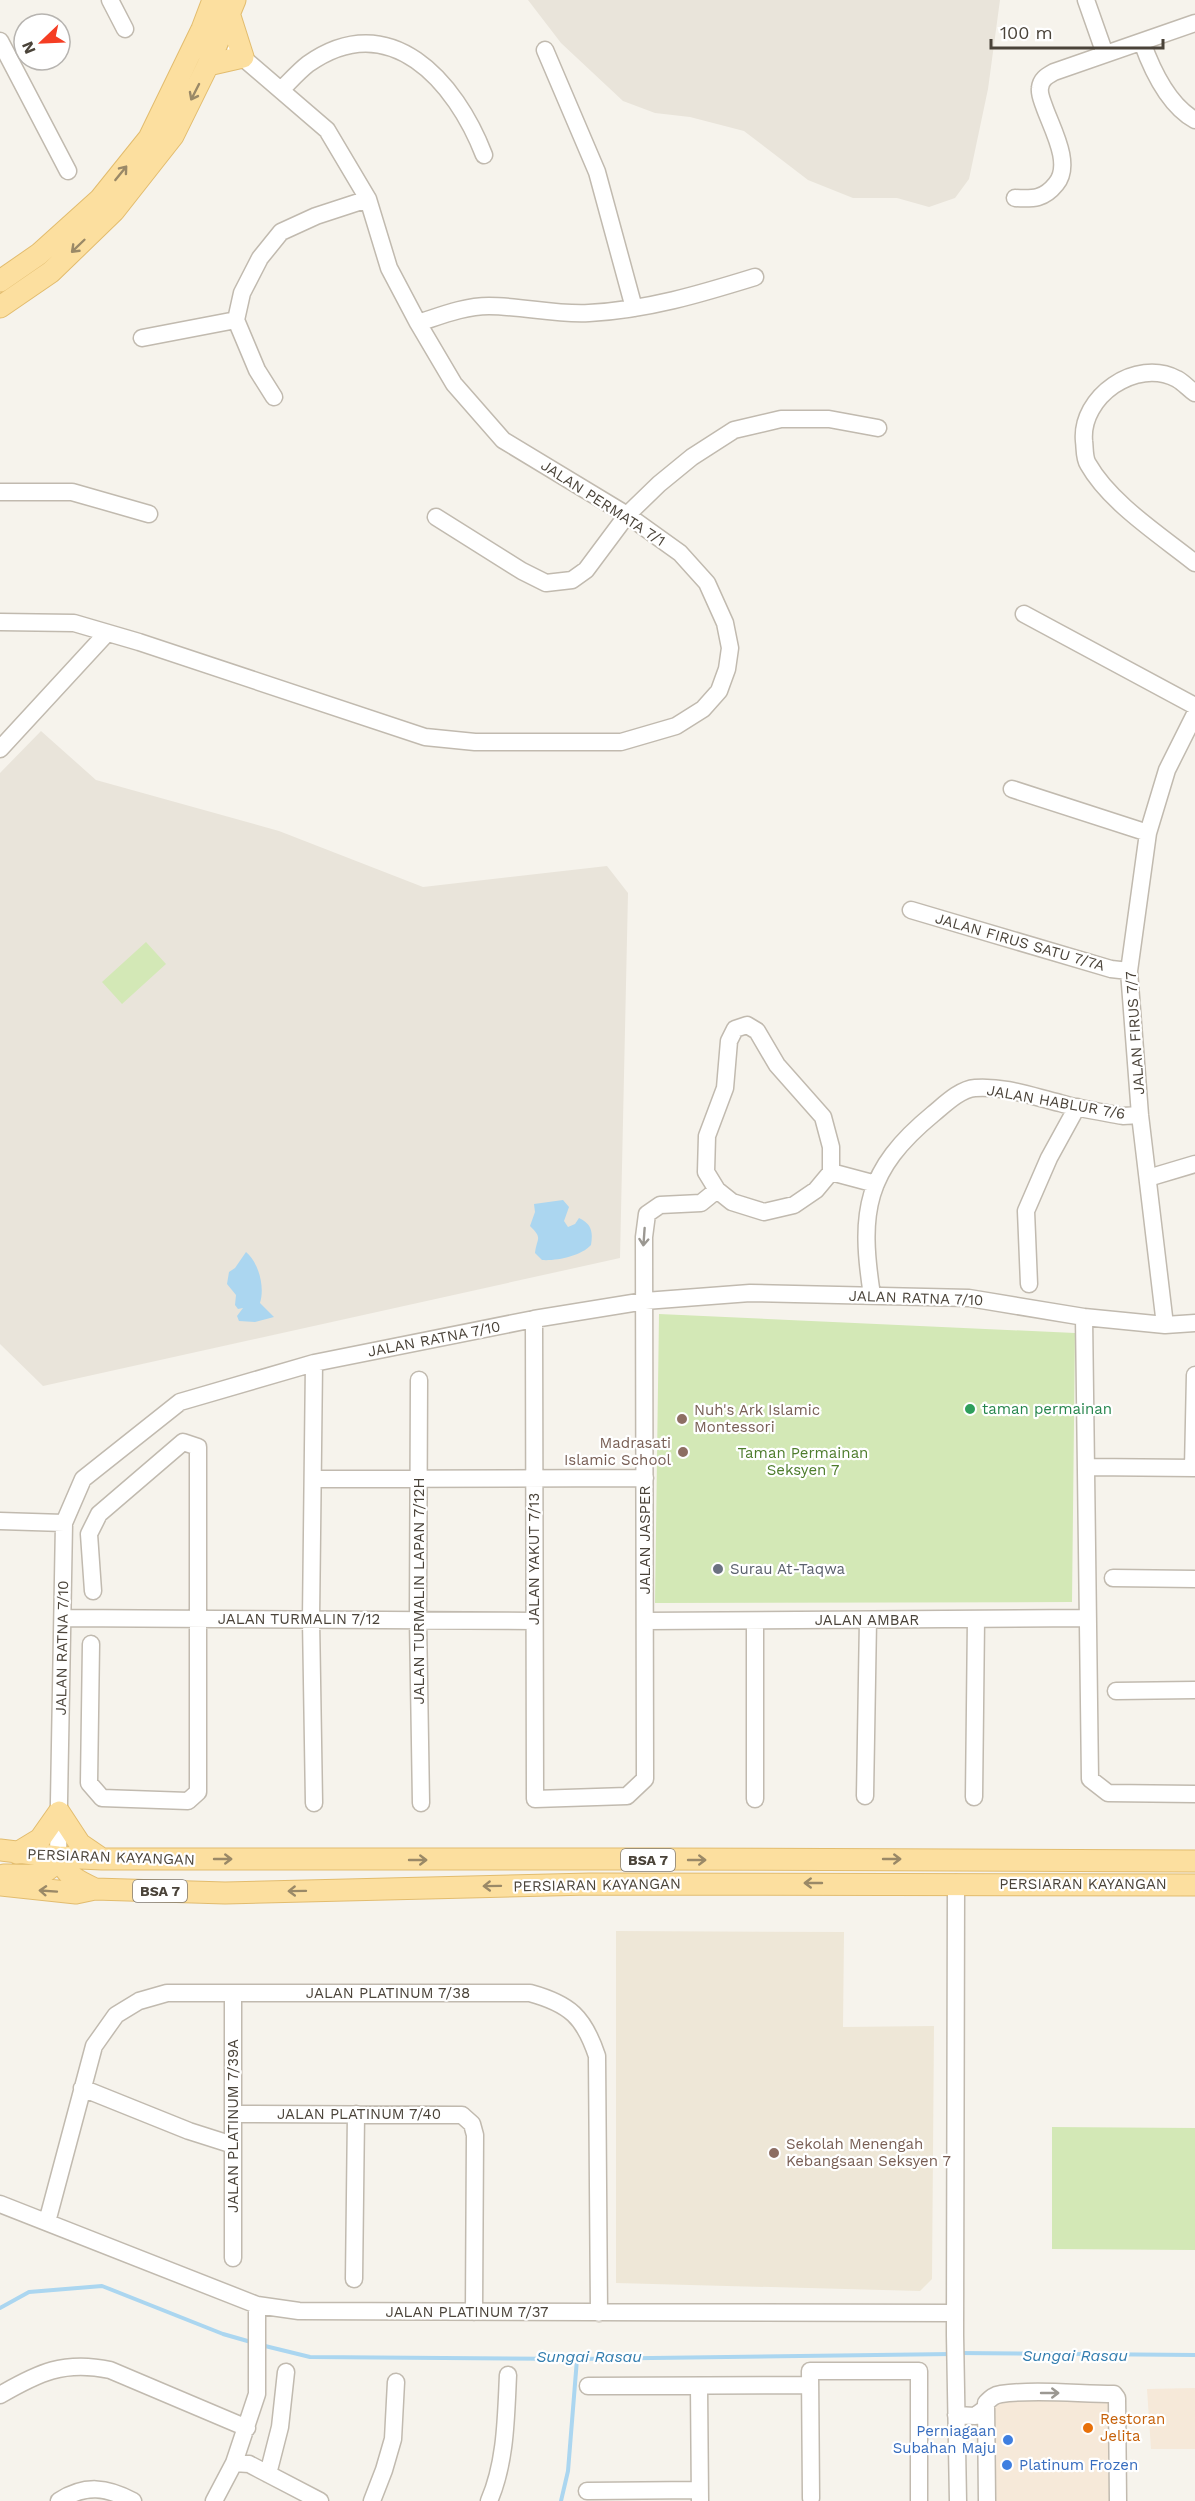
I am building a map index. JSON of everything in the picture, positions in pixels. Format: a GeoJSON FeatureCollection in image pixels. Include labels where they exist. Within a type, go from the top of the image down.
{"type":"FeatureCollection","features":[{"type":"Feature","properties":{"kind":"main road"},"geometry":{"type":"LineString","coordinates":[[0,281],[39,254],[100,199],[149,138],[226,4]]}},
{"type":"Feature","properties":{"kind":"main road"},"geometry":{"type":"LineString","coordinates":[[208,65],[243,57],[226,4]]}},
{"type":"Feature","properties":{"kind":"main road"},"geometry":{"type":"LineString","coordinates":[[0,307],[51,272],[114,211],[173,136],[208,65],[210,34]]}},
{"type":"Feature","properties":{"kind":"main road"},"geometry":{"type":"LineString","coordinates":[[9,1852],[40,1839],[59,1812],[80,1844],[102,1859]]}},
{"type":"Feature","properties":{"kind":"main road","name":"PERSIARAN KAYANGAN"},"geometry":{"type":"LineString","coordinates":[[9,1852],[102,1859],[590,1861],[924,1858],[1195,1861]]}},
{"type":"Feature","properties":{"kind":"main road"},"geometry":{"type":"LineString","coordinates":[[0,1875],[42,1875],[50,1870],[58,1857]]}},
{"type":"Feature","properties":{"kind":"main road"},"geometry":{"type":"LineString","coordinates":[[58,1857],[65,1872],[95,1889]]}},
{"type":"Feature","properties":{"kind":"main road","name":"PERSIARAN KAYANGAN"},"geometry":{"type":"LineString","coordinates":[[0,1885],[76,1893],[95,1889],[225,1893],[590,1884],[1195,1885]]}},
{"type":"Feature","properties":{"kind":"street"},"geometry":{"type":"LineString","coordinates":[[110,0],[125,29]]}},
{"type":"Feature","properties":{"kind":"street"},"geometry":{"type":"LineString","coordinates":[[1086,0],[1105,54]]}},
{"type":"Feature","properties":{"kind":"street"},"geometry":{"type":"LineString","coordinates":[[1016,198],[1041,198],[1048,194],[1062,172],[1062,157],[1039,92],[1044,77],[1195,23]]}},
{"type":"Feature","properties":{"kind":"street","name":"JALAN PERMATA 7/1"},"geometry":{"type":"LineString","coordinates":[[0,622],[74,623],[425,737],[475,741],[621,742],[676,726],[703,709],[719,691],[730,648],[724,623],[707,583],[680,553],[627,515],[503,440],[454,384],[418,324],[389,268],[368,199],[327,130],[243,57],[210,34]]}},
{"type":"Feature","properties":{"kind":"street"},"geometry":{"type":"LineString","coordinates":[[0,41],[68,171]]}},
{"type":"Feature","properties":{"kind":"street"},"geometry":{"type":"LineString","coordinates":[[1142,42],[1156,75],[1183,113],[1195,120]]}},
{"type":"Feature","properties":{"kind":"street"},"geometry":{"type":"LineString","coordinates":[[282,89],[308,64],[329,52],[353,44],[383,45],[412,57],[435,74],[454,96],[473,126],[484,155]]}},
{"type":"Feature","properties":{"kind":"street"},"geometry":{"type":"LineString","coordinates":[[545,50],[597,172],[634,308]]}},
{"type":"Feature","properties":{"kind":"street"},"geometry":{"type":"LineString","coordinates":[[274,398],[257,370],[236,320],[242,293],[260,258],[281,232],[316,216],[368,199]]}},
{"type":"Feature","properties":{"kind":"street"},"geometry":{"type":"LineString","coordinates":[[418,324],[453,311],[487,306],[588,314],[634,308],[686,299],[755,277]]}},
{"type":"Feature","properties":{"kind":"street"},"geometry":{"type":"LineString","coordinates":[[142,338],[236,320]]}},
{"type":"Feature","properties":{"kind":"street"},"geometry":{"type":"LineString","coordinates":[[1195,393],[1177,378],[1158,374],[1140,375],[1115,383],[1097,398],[1083,429],[1086,462],[1109,492],[1195,563]]}},
{"type":"Feature","properties":{"kind":"street"},"geometry":{"type":"LineString","coordinates":[[436,517],[522,571],[546,583],[572,580],[586,570],[627,515],[692,457],[734,430],[781,419],[829,419],[878,428]]}},
{"type":"Feature","properties":{"kind":"street"},"geometry":{"type":"LineString","coordinates":[[0,492],[72,492],[149,514]]}},
{"type":"Feature","properties":{"kind":"street"},"geometry":{"type":"LineString","coordinates":[[1024,614],[1195,706]]}},
{"type":"Feature","properties":{"kind":"street"},"geometry":{"type":"LineString","coordinates":[[0,749],[107,633]]}},
{"type":"Feature","properties":{"kind":"street","name":"JALAN FIRUS 7/7"},"geometry":{"type":"LineString","coordinates":[[1166,1325],[1140,1115],[1129,971],[1148,832],[1167,770],[1195,714]]}},
{"type":"Feature","properties":{"kind":"street"},"geometry":{"type":"LineString","coordinates":[[1012,789],[1148,832]]}},
{"type":"Feature","properties":{"kind":"street","name":"JALAN FIRUS SATU 7/7A"},"geometry":{"type":"LineString","coordinates":[[911,910],[1111,969],[1129,971]]}},
{"type":"Feature","properties":{"kind":"street"},"geometry":{"type":"LineString","coordinates":[[747,1024],[757,1031],[777,1065],[823,1117],[831,1147],[831,1172],[816,1190],[794,1205],[764,1212],[732,1202],[717,1190],[706,1172],[706,1136],[724,1088],[729,1041],[735,1029],[747,1024]]}},
{"type":"Feature","properties":{"kind":"street","name":"JALAN HABLUR 7/6"},"geometry":{"type":"LineString","coordinates":[[872,1295],[866,1258],[866,1216],[880,1170],[900,1144],[948,1102],[972,1088],[998,1088],[1123,1116],[1140,1115]]}},
{"type":"Feature","properties":{"kind":"street"},"geometry":{"type":"LineString","coordinates":[[1029,1284],[1026,1211],[1049,1158],[1077,1107]]}},
{"type":"Feature","properties":{"kind":"street"},"geometry":{"type":"LineString","coordinates":[[1148,1178],[1195,1164]]}},
{"type":"Feature","properties":{"kind":"street"},"geometry":{"type":"LineString","coordinates":[[831,1172],[876,1184]]}},
{"type":"Feature","properties":{"kind":"street","name":"JALAN JASPER"},"geometry":{"type":"LineString","coordinates":[[645,1779],[644,1237],[647,1214],[660,1204],[701,1203],[717,1190]]}},
{"type":"Feature","properties":{"kind":"street","name":"JALAN RATNA 7/10"},"geometry":{"type":"LineString","coordinates":[[58,1857],[64,1523],[83,1479],[180,1402],[314,1364],[534,1319],[645,1301],[750,1293],[969,1298],[1084,1317],[1166,1325],[1195,1323]]}},
{"type":"Feature","properties":{"kind":"street"},"geometry":{"type":"LineString","coordinates":[[1084,1317],[1090,1779],[1108,1793],[1195,1794]]}},
{"type":"Feature","properties":{"kind":"street","name":"JALAN YAKUT 7/13"},"geometry":{"type":"LineString","coordinates":[[534,1319],[535,1799],[627,1796],[645,1779]]}},
{"type":"Feature","properties":{"kind":"street"},"geometry":{"type":"LineString","coordinates":[[314,1364],[311,1619],[314,1803]]}},
{"type":"Feature","properties":{"kind":"street"},"geometry":{"type":"LineString","coordinates":[[1087,1467],[1194,1468],[1195,1375]]}},
{"type":"Feature","properties":{"kind":"street","name":"JALAN TURMALIN LAPAN 7/12H"},"geometry":{"type":"LineString","coordinates":[[419,1380],[418,1620],[421,1803]]}},
{"type":"Feature","properties":{"kind":"street"},"geometry":{"type":"LineString","coordinates":[[92,1644],[89,1783],[102,1798],[188,1801],[198,1792],[198,1447],[183,1442],[99,1514],[89,1534],[93,1591]]}},
{"type":"Feature","properties":{"kind":"street"},"geometry":{"type":"LineString","coordinates":[[313,1479],[645,1478]]}},
{"type":"Feature","properties":{"kind":"street"},"geometry":{"type":"LineString","coordinates":[[0,1521],[64,1523]]}},
{"type":"Feature","properties":{"kind":"street"},"geometry":{"type":"LineString","coordinates":[[1113,1578],[1195,1579]]}},
{"type":"Feature","properties":{"kind":"street","name":"JALAN TURMALIN 7/12"},"geometry":{"type":"LineString","coordinates":[[64,1618],[534,1621]]}},
{"type":"Feature","properties":{"kind":"street","name":"JALAN AMBAR"},"geometry":{"type":"LineString","coordinates":[[645,1621],[1088,1618]]}},
{"type":"Feature","properties":{"kind":"street"},"geometry":{"type":"LineString","coordinates":[[865,1796],[868,1620]]}},
{"type":"Feature","properties":{"kind":"street"},"geometry":{"type":"LineString","coordinates":[[974,1797],[976,1620]]}},
{"type":"Feature","properties":{"kind":"street"},"geometry":{"type":"LineString","coordinates":[[755,1621],[755,1799]]}},
{"type":"Feature","properties":{"kind":"street"},"geometry":{"type":"LineString","coordinates":[[1116,1691],[1195,1690]]}},
{"type":"Feature","properties":{"kind":"street"},"geometry":{"type":"LineString","coordinates":[[956,1883],[955,2371],[958,2501]]}},
{"type":"Feature","properties":{"kind":"street","name":"JALAN PLATINUM 7/38"},"geometry":{"type":"LineString","coordinates":[[47,2222],[94,2046],[116,2015],[139,2001],[167,1994],[530,1993],[549,1998],[569,2008],[581,2020],[592,2039],[597,2056],[599,2313]]}},
{"type":"Feature","properties":{"kind":"street","name":"JALAN PLATINUM 7/39A"},"geometry":{"type":"LineString","coordinates":[[233,1995],[233,2258]]}},
{"type":"Feature","properties":{"kind":"street"},"geometry":{"type":"LineString","coordinates":[[82,2088],[189,2131],[233,2145]]}},
{"type":"Feature","properties":{"kind":"street","name":"JALAN PLATINUM 7/40"},"geometry":{"type":"LineString","coordinates":[[233,2114],[449,2113],[462,2115],[472,2124],[475,2135],[474,2312]]}},
{"type":"Feature","properties":{"kind":"street"},"geometry":{"type":"LineString","coordinates":[[354,2278],[356,2114]]}},
{"type":"Feature","properties":{"kind":"street","name":"JALAN PLATINUM 7/37"},"geometry":{"type":"LineString","coordinates":[[0,2204],[257,2305],[299,2311],[955,2313]]}},
{"type":"Feature","properties":{"kind":"street"},"geometry":{"type":"LineString","coordinates":[[214,2501],[234,2463],[257,2394],[257,2305]]}},
{"type":"Feature","properties":{"kind":"street"},"geometry":{"type":"LineString","coordinates":[[0,2395],[49,2370],[90,2365],[110,2370],[247,2428]]}},
{"type":"Feature","properties":{"kind":"street"},"geometry":{"type":"LineString","coordinates":[[588,2386],[699,2386],[919,2371],[919,2501]]}},
{"type":"Feature","properties":{"kind":"street"},"geometry":{"type":"LineString","coordinates":[[268,2474],[280,2427],[286,2372]]}},
{"type":"Feature","properties":{"kind":"street"},"geometry":{"type":"LineString","coordinates":[[489,2501],[494,2489],[504,2437],[508,2375]]}},
{"type":"Feature","properties":{"kind":"street"},"geometry":{"type":"LineString","coordinates":[[810,2378],[811,2498]]}},
{"type":"Feature","properties":{"kind":"street"},"geometry":{"type":"LineString","coordinates":[[372,2501],[393,2439],[396,2382]]}},
{"type":"Feature","properties":{"kind":"street"},"geometry":{"type":"LineString","coordinates":[[587,2491],[700,2495],[699,2386]]}},
{"type":"Feature","properties":{"kind":"street"},"geometry":{"type":"LineString","coordinates":[[987,2501],[986,2403],[992,2397],[1000,2394],[1114,2394],[1117,2403],[1118,2501]]}},
{"type":"Feature","properties":{"kind":"street"},"geometry":{"type":"LineString","coordinates":[[956,2418],[975,2416],[986,2408]]}},
{"type":"Feature","properties":{"kind":"street"},"geometry":{"type":"LineString","coordinates":[[956,2418],[979,2425],[986,2433]]}},
{"type":"Feature","properties":{"kind":"street"},"geometry":{"type":"LineString","coordinates":[[234,2463],[249,2464],[320,2501]]}},
{"type":"Feature","properties":{"kind":"street"},"geometry":{"type":"LineString","coordinates":[[59,2501],[85,2490],[98,2489],[114,2491],[133,2501]]}},
{"type":"Feature","properties":{"kind":"shaded area"},"geometry":{"type":"Polygon","coordinates":[[[528,0],[1000,0],[988,89],[969,179],[955,198],[929,207],[897,198],[853,198],[808,180],[744,131],[690,117],[655,113],[623,101],[561,43],[528,0]]]}},
{"type":"Feature","properties":{"kind":"shaded area"},"geometry":{"type":"Polygon","coordinates":[[[41,731],[96,780],[279,831],[423,887],[607,866],[628,893],[620,1258],[43,1386],[0,1344],[0,773],[41,731]]]}},
{"type":"Feature","properties":{"kind":"shaded area","name":"Sekolah Menengah Kebangsaan Seksyen 7"},"geometry":{"type":"Polygon","coordinates":[[[616,1931],[844,1932],[843,2027],[934,2026],[932,2279],[920,2291],[616,2283],[616,1931]]]}},
{"type":"Feature","properties":{"kind":"shaded area"},"geometry":{"type":"Polygon","coordinates":[[[1195,2388],[1195,2449],[1151,2449],[1147,2389],[1195,2388]]]}},
{"type":"Feature","properties":{"kind":"shaded area"},"geometry":{"type":"Polygon","coordinates":[[[1002,2398],[1112,2399],[1113,2501],[991,2501],[994,2401],[1002,2398]]]}},
{"type":"Feature","properties":{"kind":"green space"},"geometry":{"type":"Polygon","coordinates":[[[146,942],[166,964],[122,1004],[102,982],[146,942]]]}},
{"type":"Feature","properties":{"kind":"green space","name":"Taman Permainan Seksyen 7"},"geometry":{"type":"Polygon","coordinates":[[[659,1314],[1075,1333],[1072,1602],[655,1603],[659,1314]]]}},
{"type":"Feature","properties":{"kind":"green space"},"geometry":{"type":"Polygon","coordinates":[[[1052,2127],[1195,2128],[1195,2250],[1052,2249],[1052,2127]]]}},
{"type":"Feature","properties":{"kind":"water"},"geometry":{"type":"Polygon","coordinates":[[[563,1200],[569,1207],[564,1221],[568,1227],[575,1224],[579,1218],[587,1223],[592,1232],[591,1245],[568,1257],[542,1260],[535,1253],[537,1233],[530,1226],[535,1212],[534,1204],[563,1200]]]}},
{"type":"Feature","properties":{"kind":"water"},"geometry":{"type":"Polygon","coordinates":[[[246,1252],[254,1262],[260,1276],[262,1290],[260,1303],[274,1317],[255,1322],[239,1321],[237,1316],[243,1308],[238,1309],[235,1305],[236,1295],[227,1284],[229,1272],[235,1268],[246,1252]]]}},
{"type":"Feature","properties":{"kind":"waterway","name":"Sungai Rasau"},"geometry":{"type":"LineString","coordinates":[[0,2308],[29,2292],[102,2286],[223,2334],[251,2342]]}},
{"type":"Feature","properties":{"kind":"waterway","name":"Sungai Rasau"},"geometry":{"type":"LineString","coordinates":[[261,2345],[310,2357],[577,2359],[952,2354]]}},
{"type":"Feature","properties":{"kind":"waterway","name":"Sungai Rasau"},"geometry":{"type":"LineString","coordinates":[[959,2353],[1195,2355]]}},
{"type":"Feature","properties":{"kind":"waterway"},"geometry":{"type":"LineString","coordinates":[[561,2501],[568,2471],[577,2359]]}},
{"type":"Feature","properties":{"kind":"place","name":"taman permainan"},"geometry":{"type":"Point","coordinates":[970,1409]}},
{"type":"Feature","properties":{"kind":"place","name":"Nuh's Ark Islamic Montessori"},"geometry":{"type":"Point","coordinates":[682,1419]}},
{"type":"Feature","properties":{"kind":"place","name":"Madrasati Islamic School"},"geometry":{"type":"Point","coordinates":[683,1452]}},
{"type":"Feature","properties":{"kind":"place","name":"Surau At-Taqwa"},"geometry":{"type":"Point","coordinates":[718,1569]}},
{"type":"Feature","properties":{"kind":"place","name":"Sekolah Menengah Kebangsaan Seksyen 7"},"geometry":{"type":"Point","coordinates":[774,2153]}},
{"type":"Feature","properties":{"kind":"place","name":"Restoran Jelita"},"geometry":{"type":"Point","coordinates":[1088,2428]}},
{"type":"Feature","properties":{"kind":"place","name":"Perniagaan Subahan Maju"},"geometry":{"type":"Point","coordinates":[1008,2440]}},
{"type":"Feature","properties":{"kind":"place","name":"Platinum Frozen"},"geometry":{"type":"Point","coordinates":[1007,2465]}}]}
